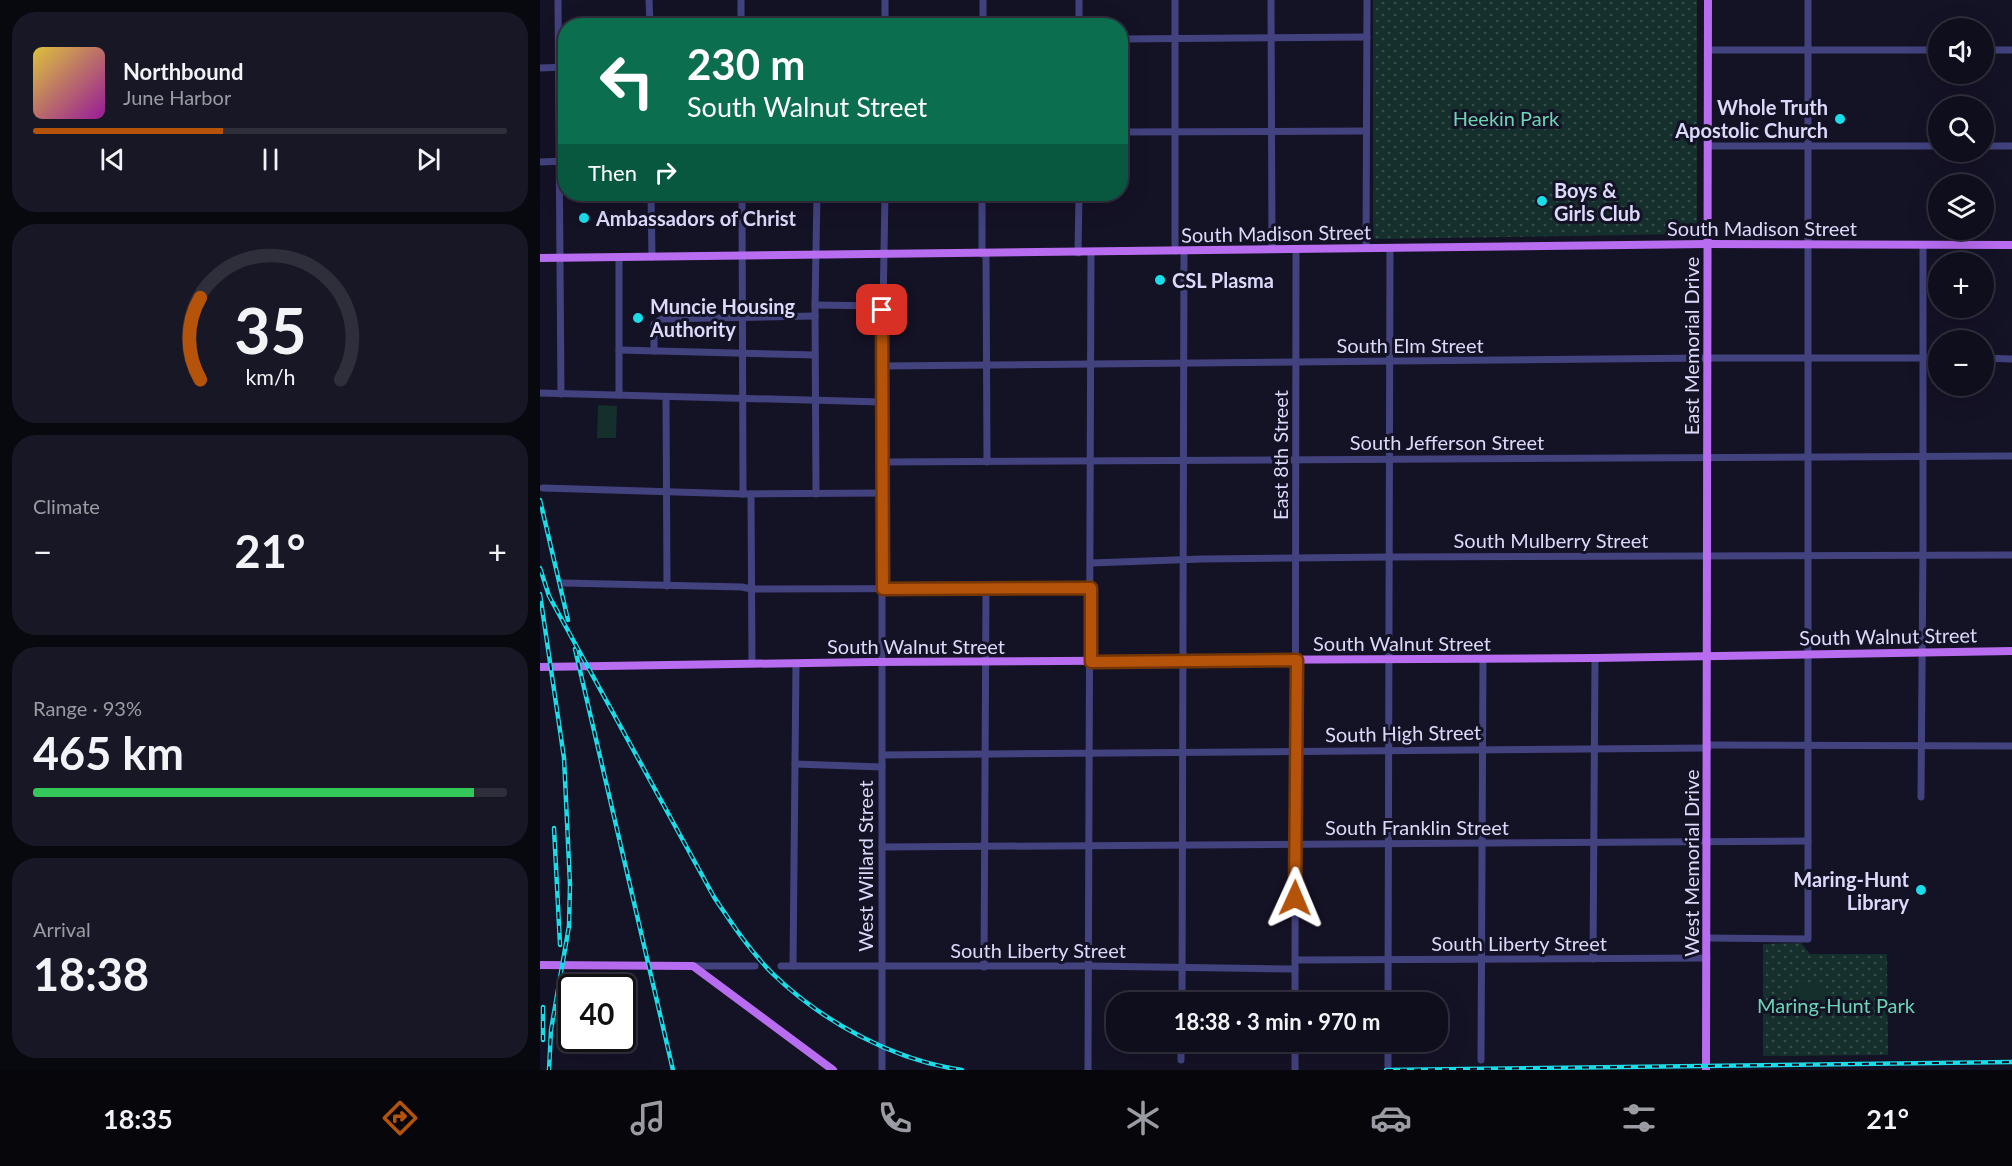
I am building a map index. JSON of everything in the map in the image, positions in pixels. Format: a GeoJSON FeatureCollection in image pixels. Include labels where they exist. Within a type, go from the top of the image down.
{"type":"FeatureCollection","features":[{"type":"Feature","properties":{"kind":"main road","name":"East Memorial Drive"},"geometry":{"type":"LineString","coordinates":[[1708,0],[1708,656]]}},
{"type":"Feature","properties":{"kind":"main road","name":"South Madison Street"},"geometry":{"type":"LineString","coordinates":[[540,258],[1707,244],[2012,245]]}},
{"type":"Feature","properties":{"kind":"main road","name":"South Walnut Street"},"geometry":{"type":"LineString","coordinates":[[540,667],[1595,658],[2012,651]]}},
{"type":"Feature","properties":{"kind":"main road","name":"West Memorial Drive"},"geometry":{"type":"LineString","coordinates":[[1706,1070],[1708,656]]}},
{"type":"Feature","properties":{"kind":"main road"},"geometry":{"type":"LineString","coordinates":[[540,964],[693,966],[833,1070]]}},
{"type":"Feature","properties":{"kind":"street"},"geometry":{"type":"LineString","coordinates":[[558,0],[559,18]]}},
{"type":"Feature","properties":{"kind":"street"},"geometry":{"type":"LineString","coordinates":[[649,0],[650,18]]}},
{"type":"Feature","properties":{"kind":"street"},"geometry":{"type":"LineString","coordinates":[[741,0],[741,18]]}},
{"type":"Feature","properties":{"kind":"street"},"geometry":{"type":"LineString","coordinates":[[885,0],[885,18]]}},
{"type":"Feature","properties":{"kind":"street"},"geometry":{"type":"LineString","coordinates":[[983,0],[983,18]]}},
{"type":"Feature","properties":{"kind":"street"},"geometry":{"type":"LineString","coordinates":[[1078,0],[1079,18]]}},
{"type":"Feature","properties":{"kind":"street"},"geometry":{"type":"LineString","coordinates":[[1175,0],[1176,131],[1184,363],[1182,992]]}},
{"type":"Feature","properties":{"kind":"street"},"geometry":{"type":"LineString","coordinates":[[1271,0],[1272,249]]}},
{"type":"Feature","properties":{"kind":"street"},"geometry":{"type":"LineString","coordinates":[[1366,248],[1367,0]]}},
{"type":"Feature","properties":{"kind":"street"},"geometry":{"type":"LineString","coordinates":[[1707,938],[1808,939],[1808,0]]}},
{"type":"Feature","properties":{"kind":"street"},"geometry":{"type":"LineString","coordinates":[[1128,39],[1367,38]]}},
{"type":"Feature","properties":{"kind":"street"},"geometry":{"type":"LineString","coordinates":[[1708,50],[1928,50]]}},
{"type":"Feature","properties":{"kind":"street"},"geometry":{"type":"LineString","coordinates":[[1994,50],[2012,50]]}},
{"type":"Feature","properties":{"kind":"street"},"geometry":{"type":"LineString","coordinates":[[540,68],[558,68]]}},
{"type":"Feature","properties":{"kind":"street"},"geometry":{"type":"LineString","coordinates":[[1128,132],[1366,131]]}},
{"type":"Feature","properties":{"kind":"street"},"geometry":{"type":"LineString","coordinates":[[1708,146],[1928,146]]}},
{"type":"Feature","properties":{"kind":"street"},"geometry":{"type":"LineString","coordinates":[[1994,146],[2012,146]]}},
{"type":"Feature","properties":{"kind":"street"},"geometry":{"type":"LineString","coordinates":[[540,162],[558,161]]}},
{"type":"Feature","properties":{"kind":"street"},"geometry":{"type":"LineString","coordinates":[[561,394],[562,201]]}},
{"type":"Feature","properties":{"kind":"street"},"geometry":{"type":"LineString","coordinates":[[651,201],[652,257]]}},
{"type":"Feature","properties":{"kind":"street"},"geometry":{"type":"LineString","coordinates":[[742,201],[743,399],[752,664]]}},
{"type":"Feature","properties":{"kind":"street"},"geometry":{"type":"LineString","coordinates":[[816,494],[817,201]]}},
{"type":"Feature","properties":{"kind":"street","name":"West Willard Street"},"geometry":{"type":"LineString","coordinates":[[882,1070],[882,306],[885,201]]}},
{"type":"Feature","properties":{"kind":"street"},"geometry":{"type":"LineString","coordinates":[[982,201],[987,462]]}},
{"type":"Feature","properties":{"kind":"street"},"geometry":{"type":"LineString","coordinates":[[1078,253],[1079,201]]}},
{"type":"Feature","properties":{"kind":"street"},"geometry":{"type":"LineString","coordinates":[[1921,797],[1923,245]]}},
{"type":"Feature","properties":{"kind":"street"},"geometry":{"type":"LineString","coordinates":[[1388,992],[1390,248]]}},
{"type":"Feature","properties":{"kind":"street","name":"East 8th Street"},"geometry":{"type":"LineString","coordinates":[[1295,992],[1296,249]]}},
{"type":"Feature","properties":{"kind":"street"},"geometry":{"type":"LineString","coordinates":[[1088,1070],[1091,252]]}},
{"type":"Feature","properties":{"kind":"street"},"geometry":{"type":"LineString","coordinates":[[619,258],[619,395]]}},
{"type":"Feature","properties":{"kind":"street"},"geometry":{"type":"LineString","coordinates":[[815,305],[882,306]]}},
{"type":"Feature","properties":{"kind":"street"},"geometry":{"type":"LineString","coordinates":[[654,351],[654,324],[658,320],[815,316]]}},
{"type":"Feature","properties":{"kind":"street"},"geometry":{"type":"LineString","coordinates":[[619,350],[815,355]]}},
{"type":"Feature","properties":{"kind":"street","name":"South Elm Street"},"geometry":{"type":"LineString","coordinates":[[882,366],[1928,358]]}},
{"type":"Feature","properties":{"kind":"street"},"geometry":{"type":"LineString","coordinates":[[1994,358],[2012,359]]}},
{"type":"Feature","properties":{"kind":"street"},"geometry":{"type":"LineString","coordinates":[[540,393],[882,402]]}},
{"type":"Feature","properties":{"kind":"street"},"geometry":{"type":"LineString","coordinates":[[666,397],[667,586]]}},
{"type":"Feature","properties":{"kind":"street","name":"South Jefferson Street"},"geometry":{"type":"LineString","coordinates":[[882,462],[2012,456]]}},
{"type":"Feature","properties":{"kind":"street"},"geometry":{"type":"LineString","coordinates":[[543,489],[747,494],[882,493]]}},
{"type":"Feature","properties":{"kind":"street","name":"South Mulberry Street"},"geometry":{"type":"LineString","coordinates":[[1091,563],[1389,557],[2012,555]]}},
{"type":"Feature","properties":{"kind":"street"},"geometry":{"type":"LineString","coordinates":[[563,584],[883,589],[1091,588]]}},
{"type":"Feature","properties":{"kind":"street"},"geometry":{"type":"LineString","coordinates":[[984,967],[986,588]]}},
{"type":"Feature","properties":{"kind":"street"},"geometry":{"type":"LineString","coordinates":[[1593,959],[1595,658]]}},
{"type":"Feature","properties":{"kind":"street"},"geometry":{"type":"LineString","coordinates":[[1481,1060],[1483,659]]}},
{"type":"Feature","properties":{"kind":"street"},"geometry":{"type":"LineString","coordinates":[[793,966],[796,664]]}},
{"type":"Feature","properties":{"kind":"street","name":"South High Street"},"geometry":{"type":"LineString","coordinates":[[882,755],[985,756],[1808,745],[2012,746]]}},
{"type":"Feature","properties":{"kind":"street"},"geometry":{"type":"LineString","coordinates":[[795,764],[882,767]]}},
{"type":"Feature","properties":{"kind":"street","name":"South Franklin Street"},"geometry":{"type":"LineString","coordinates":[[882,847],[1808,842]]}},
{"type":"Feature","properties":{"kind":"street","name":"South Liberty Street"},"geometry":{"type":"LineString","coordinates":[[1295,960],[1707,958]]}},
{"type":"Feature","properties":{"kind":"street"},"geometry":{"type":"LineString","coordinates":[[693,966],[755,966]]}},
{"type":"Feature","properties":{"kind":"street","name":"South Liberty Street"},"geometry":{"type":"LineString","coordinates":[[781,966],[1295,969]]}},
{"type":"Feature","properties":{"kind":"street"},"geometry":{"type":"LineString","coordinates":[[1181,1052],[1181,1060]]}},
{"type":"Feature","properties":{"kind":"street"},"geometry":{"type":"LineString","coordinates":[[1295,1052],[1295,1070]]}},
{"type":"Feature","properties":{"kind":"street"},"geometry":{"type":"LineString","coordinates":[[1388,1052],[1388,1066]]}},
{"type":"Feature","properties":{"kind":"green space","name":"Heekin Park"},"geometry":{"type":"Polygon","coordinates":[[[1373,0],[1697,0],[1697,232],[1693,234],[1375,239],[1373,236],[1373,0]]]}},
{"type":"Feature","properties":{"kind":"green space"},"geometry":{"type":"Polygon","coordinates":[[[598,405],[617,406],[616,438],[597,438],[598,405]]]}},
{"type":"Feature","properties":{"kind":"green space","name":"Maring-Hunt Park"},"geometry":{"type":"Polygon","coordinates":[[[1801,943],[1810,954],[1887,954],[1888,1055],[1763,1056],[1763,944],[1801,943]]]}},
{"type":"Feature","properties":{"kind":"green space"},"geometry":{"type":"Polygon","coordinates":[[[1794,983],[1826,985],[1825,1015],[1793,1014],[1794,983]]]}},
{"type":"Feature","properties":{"kind":"railway"},"geometry":{"type":"LineString","coordinates":[[540,500],[568,620]]}},
{"type":"Feature","properties":{"kind":"railway"},"geometry":{"type":"LineString","coordinates":[[540,568],[549,596],[714,897],[757,956],[773,974],[814,1008],[860,1036],[910,1058],[962,1070]]}},
{"type":"Feature","properties":{"kind":"railway"},"geometry":{"type":"LineString","coordinates":[[540,594],[564,758],[570,885],[569,926],[551,1030],[549,1070]]}},
{"type":"Feature","properties":{"kind":"railway"},"geometry":{"type":"LineString","coordinates":[[575,649],[673,1070]]}},
{"type":"Feature","properties":{"kind":"railway"},"geometry":{"type":"LineString","coordinates":[[554,828],[560,945]]}},
{"type":"Feature","properties":{"kind":"railway"},"geometry":{"type":"LineString","coordinates":[[543,1007],[543,1040]]}},
{"type":"Feature","properties":{"kind":"railway"},"geometry":{"type":"LineString","coordinates":[[1386,1070],[2012,1062]]}},
{"type":"Feature","properties":{"kind":"place","name":"Whole Truth Apostolic Church"},"geometry":{"type":"Point","coordinates":[1840,119]}},
{"type":"Feature","properties":{"kind":"place","name":"Boys & Girls Club"},"geometry":{"type":"Point","coordinates":[1542,201]}},
{"type":"Feature","properties":{"kind":"place","name":"Ambassadors of Christ"},"geometry":{"type":"Point","coordinates":[584,218]}},
{"type":"Feature","properties":{"kind":"place","name":"CSL Plasma"},"geometry":{"type":"Point","coordinates":[1160,280]}},
{"type":"Feature","properties":{"kind":"place","name":"Muncie Housing Authority"},"geometry":{"type":"Point","coordinates":[638,318]}},
{"type":"Feature","properties":{"kind":"place","name":"Maring-Hunt Library"},"geometry":{"type":"Point","coordinates":[1921,890]}},
{"type":"Feature","properties":{"kind":"route"},"geometry":{"type":"LineString","coordinates":[[882,310],[883,589],[1091,588],[1091,662],[1297,660],[1295,898]]}}]}
